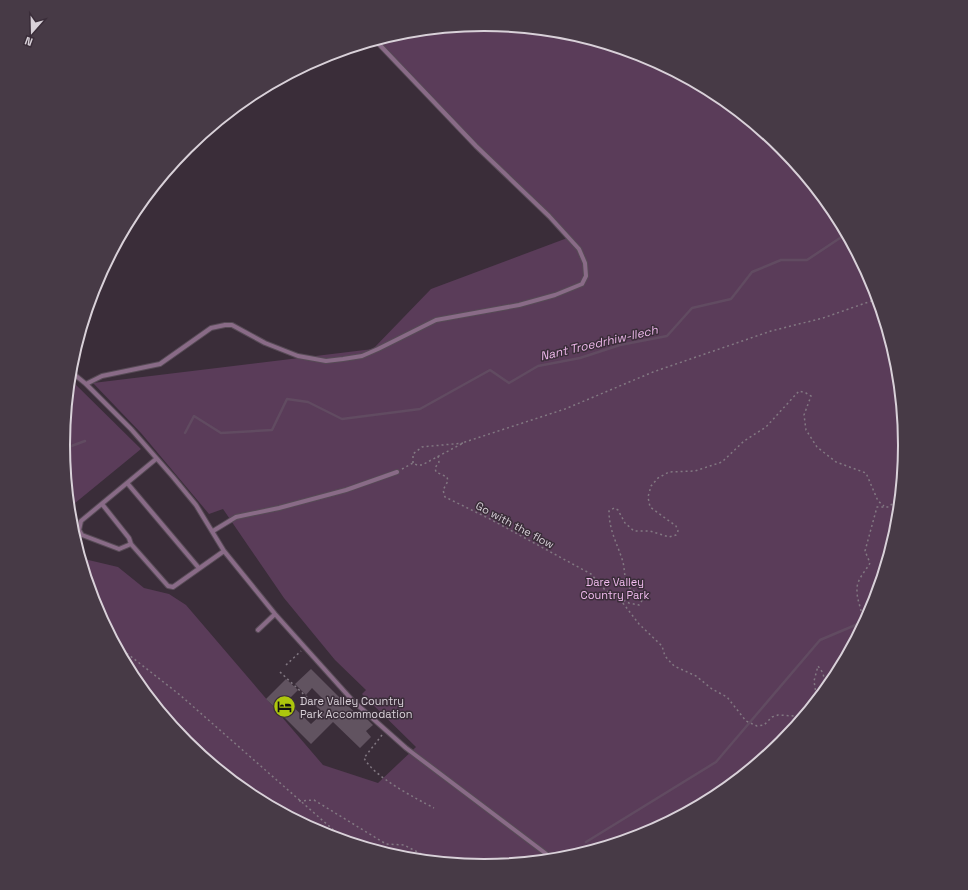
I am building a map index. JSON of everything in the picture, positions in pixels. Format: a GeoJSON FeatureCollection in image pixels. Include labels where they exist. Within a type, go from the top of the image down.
{"type":"FeatureCollection","features":[{"type":"Feature","properties":{"kind":"lane"},"geometry":{"type":"LineString","coordinates":[[86,384],[102,376],[160,364],[212,328],[225,325],[232,325],[265,343],[298,356],[326,361],[362,356],[436,320],[519,305],[555,295],[582,284],[586,276],[585,263],[579,249],[549,216],[476,146],[379,44]]}},
{"type":"Feature","properties":{"kind":"lane"},"geometry":{"type":"LineString","coordinates":[[76,376],[131,429],[196,505],[224,551],[275,614],[353,701],[406,748],[546,854]]}},
{"type":"Feature","properties":{"kind":"lane"},"geometry":{"type":"LineString","coordinates":[[131,544],[119,549],[89,538],[80,533],[81,521],[128,484],[156,459]]}},
{"type":"Feature","properties":{"kind":"lane"},"geometry":{"type":"LineString","coordinates":[[212,530],[236,517],[279,508],[346,490],[397,472]]}},
{"type":"Feature","properties":{"kind":"lane"},"geometry":{"type":"LineString","coordinates":[[128,484],[198,568]]}},
{"type":"Feature","properties":{"kind":"lane"},"geometry":{"type":"LineString","coordinates":[[102,504],[129,538],[131,544],[168,586],[173,587],[224,551]]}},
{"type":"Feature","properties":{"kind":"lane"},"geometry":{"type":"LineString","coordinates":[[258,630],[275,614]]}},
{"type":"Feature","properties":{"kind":"path"},"geometry":{"type":"LineString","coordinates":[[397,472],[413,463],[422,465],[465,442],[565,409],[653,372],[872,301]]}},
{"type":"Feature","properties":{"kind":"path","name":"Go with the flow"},"geometry":{"type":"LineString","coordinates":[[438,456],[439,462],[435,468],[436,472],[447,477],[448,481],[444,490],[445,497],[584,569],[591,574],[604,590],[629,603],[639,605],[643,599],[641,595],[630,588],[627,582],[623,561],[610,530],[609,511],[614,508],[618,510],[625,523],[634,530],[654,532],[669,537],[676,535],[678,531],[676,526],[650,507],[648,497],[651,486],[658,478],[669,472],[695,471],[722,462],[744,442],[766,427],[799,392],[806,393],[811,396],[804,415],[806,430],[817,447],[836,462],[866,473],[878,501],[884,506]]}},
{"type":"Feature","properties":{"kind":"path"},"geometry":{"type":"LineString","coordinates":[[413,463],[413,454],[422,447],[465,442]]}},
{"type":"Feature","properties":{"kind":"path"},"geometry":{"type":"LineString","coordinates":[[863,611],[857,591],[860,577],[870,563],[865,551],[877,507],[889,507],[893,503]]}},
{"type":"Feature","properties":{"kind":"path","name":"Go with the flow"},"geometry":{"type":"LineString","coordinates":[[619,598],[639,624],[662,646],[665,656],[674,666],[696,676],[712,689],[727,697],[746,721],[757,726],[764,725],[772,717],[778,715],[796,717]]}},
{"type":"Feature","properties":{"kind":"path"},"geometry":{"type":"LineString","coordinates":[[286,665],[304,647]]}},
{"type":"Feature","properties":{"kind":"path"},"geometry":{"type":"LineString","coordinates":[[125,652],[180,695],[333,830]]}},
{"type":"Feature","properties":{"kind":"path"},"geometry":{"type":"LineString","coordinates":[[816,692],[814,681],[818,666],[823,673],[824,680]]}},
{"type":"Feature","properties":{"kind":"path"},"geometry":{"type":"LineString","coordinates":[[280,672],[312,702]]}},
{"type":"Feature","properties":{"kind":"path"},"geometry":{"type":"LineString","coordinates":[[385,730],[366,754],[364,758],[367,764],[396,787],[434,808]]}},
{"type":"Feature","properties":{"kind":"path"},"geometry":{"type":"LineString","coordinates":[[299,801],[314,800],[386,844],[404,845],[421,854]]}},
{"type":"Feature","properties":{"kind":"green space","name":"Dare Valley Country Park"},"geometry":{"type":"Polygon","coordinates":[[[457,32],[511,32],[538,35],[565,39],[617,53],[691,86],[736,117],[777,152],[812,193],[828,215],[843,238],[866,287],[876,312],[890,364],[897,418],[898,445],[897,472],[890,526],[876,578],[866,603],[843,652],[828,675],[795,718],[777,738],[736,773],[714,789],[691,804],[642,827],[617,837],[565,851],[511,858],[484,859],[457,858],[403,851],[351,837],[277,804],[232,773],[211,756],[191,738],[156,697],[125,652],[102,603],[86,559],[118,567],[144,588],[169,594],[186,605],[323,765],[378,783],[416,747],[362,694],[366,690],[335,660],[284,598],[223,509],[209,514],[141,433],[93,383],[373,349],[431,289],[570,237],[431,100],[381,44],[403,39],[457,32]]]}},
{"type":"Feature","properties":{"kind":"green space"},"geometry":{"type":"Polygon","coordinates":[[[75,384],[141,449],[75,503],[70,445],[71,418],[75,384]]]}},
{"type":"Feature","properties":{"kind":"building"},"geometry":{"type":"Polygon","coordinates":[[[311,669],[348,706],[358,715],[361,713],[373,725],[366,731],[371,737],[360,748],[333,722],[311,744],[266,699],[286,679],[298,690],[287,701],[311,724],[323,713],[315,705],[322,698],[312,688],[306,695],[295,684],[311,669]]]}},
{"type":"Feature","properties":{"kind":"waterway","name":"Nant Troedrhiw-llech"},"geometry":{"type":"LineString","coordinates":[[185,433],[194,416],[221,433],[272,430],[287,399],[308,402],[342,419],[420,409],[490,370],[509,383],[538,366],[580,358],[620,345],[667,336],[692,308],[731,299],[752,272],[781,260],[807,260],[842,237]]}},
{"type":"Feature","properties":{"kind":"waterway","name":"Nant Troedrhiw-llech"},"geometry":{"type":"LineString","coordinates":[[70,446],[85,441]]}},
{"type":"Feature","properties":{"kind":"waterway"},"geometry":{"type":"LineString","coordinates":[[586,842],[716,762],[820,640],[857,625]]}},
{"type":"Feature","properties":{"kind":"place","name":"Dare Valley Country Park Accommodation"},"geometry":{"type":"Point","coordinates":[284,707]}}]}
